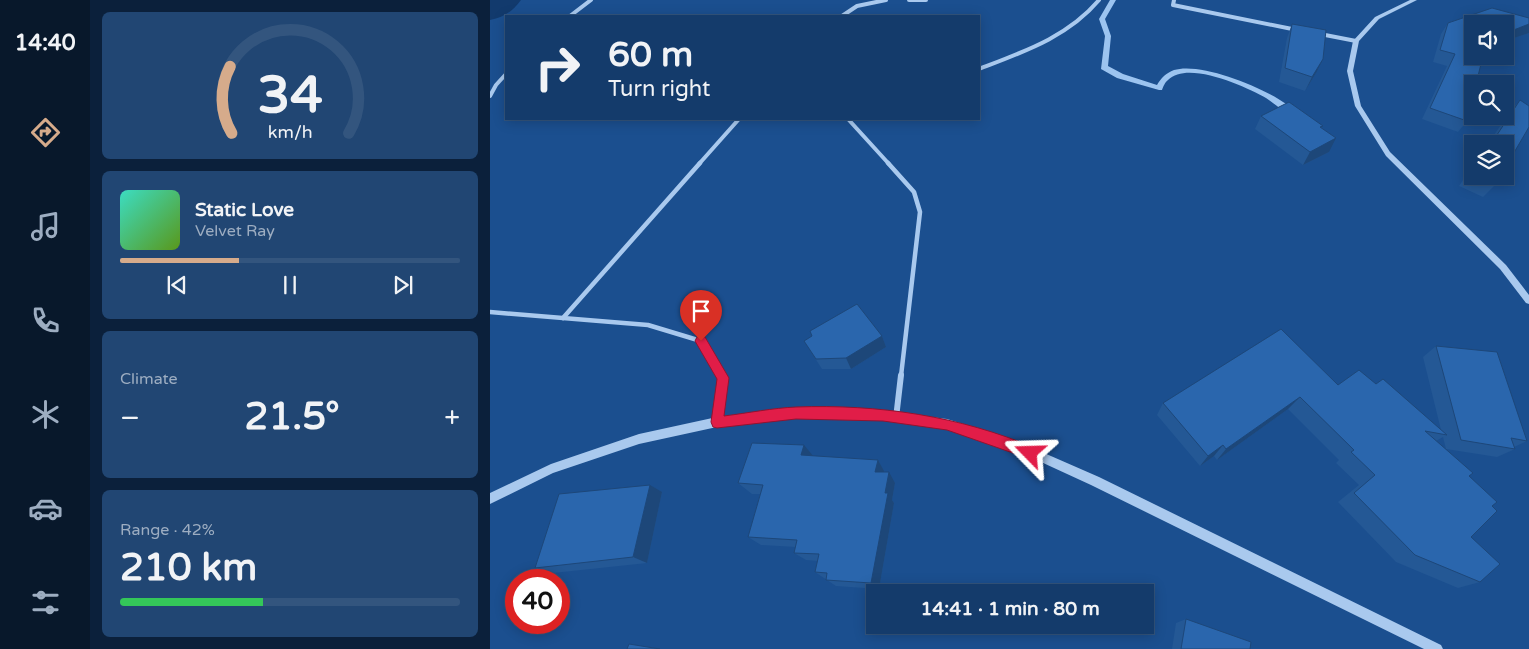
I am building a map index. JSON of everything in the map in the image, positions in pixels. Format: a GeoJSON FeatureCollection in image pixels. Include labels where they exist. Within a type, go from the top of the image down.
{"type":"FeatureCollection","features":[{"type":"Feature","properties":{"kind":"street"},"geometry":{"type":"LineString","coordinates":[[571,15],[591,0]]}},
{"type":"Feature","properties":{"kind":"street"},"geometry":{"type":"LineString","coordinates":[[844,15],[857,6],[886,0]]}},
{"type":"Feature","properties":{"kind":"street"},"geometry":{"type":"LineString","coordinates":[[909,0],[926,0]]}},
{"type":"Feature","properties":{"kind":"street"},"geometry":{"type":"LineString","coordinates":[[980,69],[1055,37],[1093,8],[1099,0]]}},
{"type":"Feature","properties":{"kind":"street"},"geometry":{"type":"LineString","coordinates":[[1174,0],[1173,5],[1298,30]]}},
{"type":"Feature","properties":{"kind":"street"},"geometry":{"type":"LineString","coordinates":[[1414,0],[1377,18],[1356,41],[1350,71],[1358,106],[1388,154],[1503,267],[1529,302]]}},
{"type":"Feature","properties":{"kind":"street"},"geometry":{"type":"LineString","coordinates":[[1318,34],[1356,41]]}},
{"type":"Feature","properties":{"kind":"street"},"geometry":{"type":"LineString","coordinates":[[490,96],[496,85],[505,75]]}},
{"type":"Feature","properties":{"kind":"street"},"geometry":{"type":"LineString","coordinates":[[563,318],[738,120]]}},
{"type":"Feature","properties":{"kind":"street"},"geometry":{"type":"LineString","coordinates":[[849,120],[914,192],[920,212],[896,418]]}},
{"type":"Feature","properties":{"kind":"street"},"geometry":{"type":"LineString","coordinates":[[490,312],[648,325],[701,341],[723,378],[717,422]]}},
{"type":"Feature","properties":{"kind":"street"},"geometry":{"type":"LineString","coordinates":[[490,498],[551,469],[639,439],[717,422],[796,413],[896,418],[947,424],[1014,446],[1104,485],[1437,649]]}},
{"type":"Feature","properties":{"kind":"building"},"geometry":{"type":"Polygon","coordinates":[[[1492,8],[1529,18],[1529,24],[1514,30],[1514,15],[1471,15],[1492,8]]]}},
{"type":"Feature","properties":{"kind":"building"},"geometry":{"type":"Polygon","coordinates":[[[1464,18],[1464,65],[1481,65],[1478,75],[1464,75],[1464,120],[1430,108],[1455,54],[1440,50],[1448,23],[1464,18]]]}},
{"type":"Feature","properties":{"kind":"building"},"geometry":{"type":"Polygon","coordinates":[[[1292,24],[1326,30],[1323,59],[1312,77],[1285,68],[1292,24]]]}},
{"type":"Feature","properties":{"kind":"building"},"geometry":{"type":"Polygon","coordinates":[[[1520,100],[1529,106],[1529,127],[1514,153],[1514,135],[1497,135],[1504,125],[1514,125],[1514,109],[1520,100]]]}},
{"type":"Feature","properties":{"kind":"building"},"geometry":{"type":"Polygon","coordinates":[[[1289,102],[1323,126],[1320,127],[1336,138],[1310,152],[1261,116],[1289,102]]]}},
{"type":"Feature","properties":{"kind":"building"},"geometry":{"type":"Polygon","coordinates":[[[857,304],[882,336],[846,358],[816,359],[804,341],[812,336],[810,331],[857,304]]]}},
{"type":"Feature","properties":{"kind":"building"},"geometry":{"type":"Polygon","coordinates":[[[1281,329],[1338,385],[1359,370],[1376,384],[1383,379],[1447,435],[1425,431],[1473,473],[1469,476],[1497,502],[1492,506],[1497,511],[1471,537],[1500,564],[1480,582],[1415,555],[1354,493],[1375,475],[1351,452],[1354,450],[1300,397],[1226,449],[1223,445],[1208,456],[1163,403],[1281,329]]]}},
{"type":"Feature","properties":{"kind":"building"},"geometry":{"type":"Polygon","coordinates":[[[1436,346],[1497,352],[1527,441],[1511,438],[1515,449],[1461,440],[1436,346]]]}},
{"type":"Feature","properties":{"kind":"building"},"geometry":{"type":"Polygon","coordinates":[[[752,443],[804,445],[801,455],[878,460],[875,472],[889,472],[885,493],[888,493],[871,583],[826,580],[827,573],[815,572],[819,554],[794,553],[797,540],[748,537],[763,485],[738,483],[752,443]]]}},
{"type":"Feature","properties":{"kind":"building"},"geometry":{"type":"Polygon","coordinates":[[[650,485],[633,557],[535,568],[559,494],[650,485]]]}},
{"type":"Feature","properties":{"kind":"building"},"geometry":{"type":"Polygon","coordinates":[[[1186,619],[1251,642],[1250,649],[1181,649],[1186,619]]]}},
{"type":"Feature","properties":{"kind":"building"},"geometry":{"type":"Polygon","coordinates":[[[629,644],[660,649],[627,649],[629,644]]]}},
{"type":"Feature","properties":{"kind":"waterway"},"geometry":{"type":"LineString","coordinates":[[490,9],[502,0]]}},
{"type":"Feature","properties":{"kind":"waterway"},"geometry":{"type":"LineString","coordinates":[[1113,0],[1102,19],[1108,36],[1104,67],[1120,76],[1159,88],[1165,78],[1177,72],[1193,71],[1211,74],[1250,87],[1268,96],[1293,113]]}},
{"type":"Feature","properties":{"kind":"route"},"geometry":{"type":"LineString","coordinates":[[701,341],[723,378],[717,422],[796,413],[883,416],[947,424],[1030,453]]}}]}
